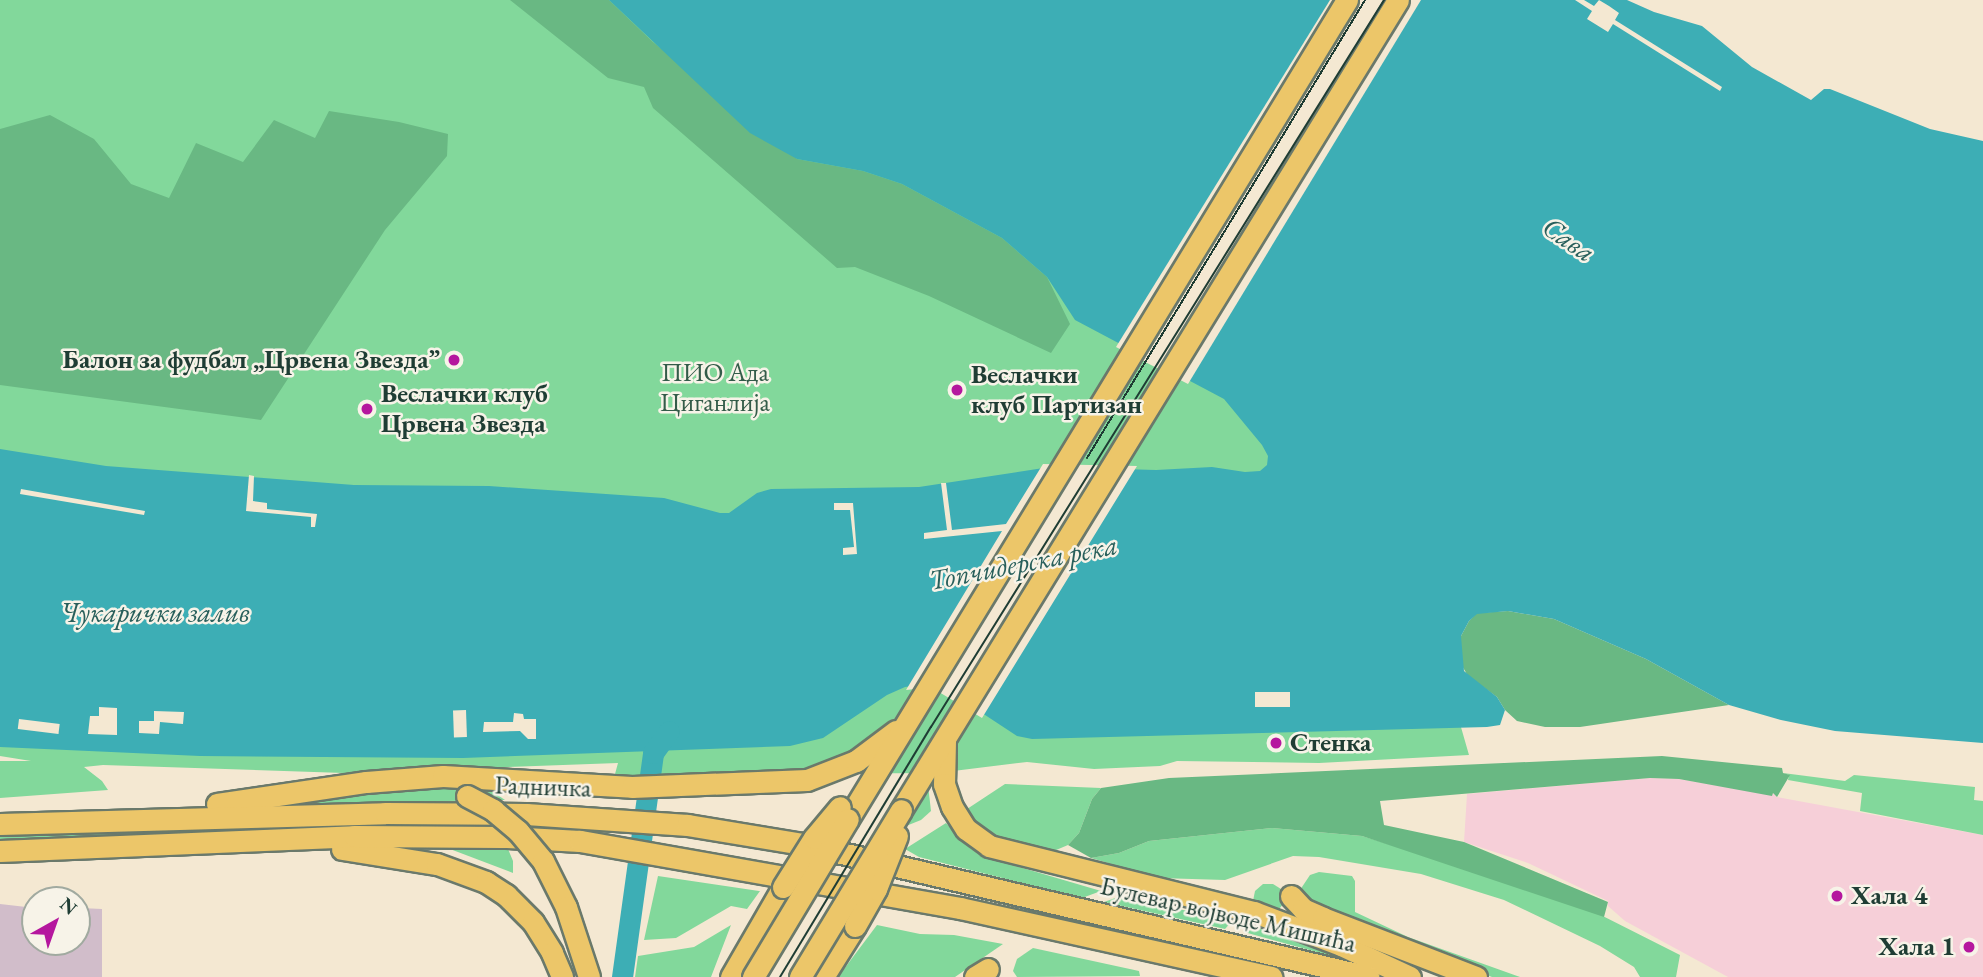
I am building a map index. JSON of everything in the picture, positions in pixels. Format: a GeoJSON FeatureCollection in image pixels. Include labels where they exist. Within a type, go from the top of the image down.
{"type":"FeatureCollection","features":[{"type":"Feature","properties":{"kind":"main road"},"geometry":{"type":"LineString","coordinates":[[753,977],[1347,0]]}},
{"type":"Feature","properties":{"kind":"main road"},"geometry":{"type":"LineString","coordinates":[[800,977],[1398,0]]}},
{"type":"Feature","properties":{"kind":"main road"},"geometry":{"type":"LineString","coordinates":[[0,818],[222,804],[366,782],[416,779],[469,786],[656,787],[807,780],[856,761],[909,722]]}},
{"type":"Feature","properties":{"kind":"main road"},"geometry":{"type":"LineString","coordinates":[[945,738],[944,784],[951,807],[966,829],[989,846],[1254,912],[1390,965],[1410,977]]}},
{"type":"Feature","properties":{"kind":"main road"},"geometry":{"type":"LineString","coordinates":[[731,977],[814,838],[872,768],[884,760]]}},
{"type":"Feature","properties":{"kind":"main road"},"geometry":{"type":"LineString","coordinates":[[469,786],[519,831],[543,861],[566,907],[589,977]]}},
{"type":"Feature","properties":{"kind":"main road"},"geometry":{"type":"LineString","coordinates":[[823,977],[876,888],[897,836],[901,810]]}},
{"type":"Feature","properties":{"kind":"main road","name":"Радничка"},"geometry":{"type":"LineString","coordinates":[[0,824],[386,813],[621,818],[758,835],[1074,907]]}},
{"type":"Feature","properties":{"kind":"main road","name":"Радничка"},"geometry":{"type":"LineString","coordinates":[[0,851],[303,838],[543,837],[679,857],[1043,925]]}},
{"type":"Feature","properties":{"kind":"main road"},"geometry":{"type":"LineString","coordinates":[[303,838],[335,848],[375,852],[454,868],[486,882],[511,900],[543,937],[562,977]]}},
{"type":"Feature","properties":{"kind":"main road"},"geometry":{"type":"LineString","coordinates":[[1291,897],[1303,909],[1323,918],[1476,977]]}},
{"type":"Feature","properties":{"kind":"main road","name":"Булевар војводе Мишића"},"geometry":{"type":"LineString","coordinates":[[1074,907],[1369,977]]}},
{"type":"Feature","properties":{"kind":"main road","name":"Булевар војводе Мишића"},"geometry":{"type":"LineString","coordinates":[[1043,925],[1271,977]]}},
{"type":"Feature","properties":{"kind":"shaded area"},"geometry":{"type":"Polygon","coordinates":[[[1650,778],[1679,779],[1772,795],[1773,793],[1777,797],[1983,835],[1983,977],[1728,977],[1625,921],[1608,906],[1608,901],[1528,863],[1464,842],[1467,794],[1650,778]]]}},
{"type":"Feature","properties":{"kind":"shaded area"},"geometry":{"type":"Polygon","coordinates":[[[0,904],[21,906],[21,956],[91,956],[91,908],[102,909],[102,977],[0,977],[0,904]]]}},
{"type":"Feature","properties":{"kind":"green space","name":"ПИО Ада Циганлија"},"geometry":{"type":"Polygon","coordinates":[[[0,0],[856,0],[1376,431],[1469,755],[1319,763],[1177,761],[1160,766],[1094,769],[1027,762],[937,773],[768,774],[612,785],[618,763],[344,773],[103,765],[84,767],[102,781],[108,790],[0,798],[0,761],[31,761],[0,756],[0,0]]]}},
{"type":"Feature","properties":{"kind":"green space"},"geometry":{"type":"Polygon","coordinates":[[[510,0],[609,0],[653,42],[797,159],[863,171],[902,184],[1002,238],[1047,277],[1070,324],[1051,353],[929,296],[855,267],[837,268],[653,108],[644,87],[608,78],[510,0]]]}},
{"type":"Feature","properties":{"kind":"green space"},"geometry":{"type":"Polygon","coordinates":[[[329,111],[399,122],[448,134],[447,156],[385,230],[261,420],[0,385],[0,129],[50,115],[94,139],[131,184],[169,198],[196,143],[243,162],[274,120],[315,138],[329,111]]]}},
{"type":"Feature","properties":{"kind":"green space"},"geometry":{"type":"Polygon","coordinates":[[[1508,611],[1554,619],[1646,659],[1729,705],[1580,727],[1545,727],[1517,721],[1505,710],[1497,697],[1468,676],[1461,664],[1461,636],[1469,621],[1477,613],[1508,611]]]}},
{"type":"Feature","properties":{"kind":"green space"},"geometry":{"type":"Polygon","coordinates":[[[1662,756],[1782,768],[1783,773],[1790,775],[1777,797],[1773,793],[1772,796],[1679,779],[1650,778],[1380,801],[1384,825],[1464,842],[1608,902],[1604,917],[1362,836],[1272,828],[1149,841],[1119,853],[1091,858],[1068,845],[1079,833],[1092,799],[1101,788],[1169,778],[1662,756]]]}},
{"type":"Feature","properties":{"kind":"green space"},"geometry":{"type":"Polygon","coordinates":[[[1783,773],[1845,781],[1854,775],[1975,787],[1974,800],[1983,801],[1983,835],[1860,811],[1862,793],[1788,780],[1789,775],[1783,773]]]}},
{"type":"Feature","properties":{"kind":"green space"},"geometry":{"type":"Polygon","coordinates":[[[1005,784],[1101,788],[1092,799],[1079,833],[1068,845],[1049,853],[990,835],[975,825],[964,811],[1005,784]]]}},
{"type":"Feature","properties":{"kind":"green space"},"geometry":{"type":"Polygon","coordinates":[[[928,785],[931,811],[921,820],[906,826],[928,785]]]}},
{"type":"Feature","properties":{"kind":"green space"},"geometry":{"type":"Polygon","coordinates":[[[484,786],[505,800],[278,804],[358,790],[484,786]]]}},
{"type":"Feature","properties":{"kind":"green space"},"geometry":{"type":"Polygon","coordinates":[[[418,819],[417,826],[0,841],[0,831],[418,819]]]}},
{"type":"Feature","properties":{"kind":"green space"},"geometry":{"type":"Polygon","coordinates":[[[946,823],[971,849],[1002,862],[1101,891],[1082,898],[919,857],[905,849],[946,823]]]}},
{"type":"Feature","properties":{"kind":"green space"},"geometry":{"type":"Polygon","coordinates":[[[1272,828],[1362,836],[1573,901],[1680,955],[1676,977],[1640,977],[1634,967],[1600,946],[1504,900],[1421,874],[1319,857],[1293,856],[1225,880],[1159,878],[1091,858],[1119,853],[1149,841],[1272,828]]]}},
{"type":"Feature","properties":{"kind":"green space"},"geometry":{"type":"Polygon","coordinates":[[[450,849],[508,849],[513,861],[513,873],[450,849]]]}},
{"type":"Feature","properties":{"kind":"green space"},"geometry":{"type":"Polygon","coordinates":[[[1319,872],[1352,876],[1355,881],[1355,912],[1408,937],[1520,977],[1492,977],[1306,902],[1301,894],[1302,887],[1310,875],[1319,872]]]}},
{"type":"Feature","properties":{"kind":"green space"},"geometry":{"type":"Polygon","coordinates":[[[658,876],[760,891],[747,909],[731,906],[676,938],[644,940],[658,876]]]}},
{"type":"Feature","properties":{"kind":"green space"},"geometry":{"type":"Polygon","coordinates":[[[1263,884],[1273,884],[1281,889],[1283,904],[1277,912],[1253,901],[1255,891],[1263,884]]]}},
{"type":"Feature","properties":{"kind":"green space"},"geometry":{"type":"Polygon","coordinates":[[[1121,896],[1232,921],[1225,929],[1104,902],[1121,896]]]}},
{"type":"Feature","properties":{"kind":"green space"},"geometry":{"type":"Polygon","coordinates":[[[731,925],[711,977],[635,977],[638,956],[694,947],[731,925]]]}},
{"type":"Feature","properties":{"kind":"green space"},"geometry":{"type":"Polygon","coordinates":[[[877,925],[920,934],[954,935],[1003,944],[955,977],[838,977],[877,925]]]}},
{"type":"Feature","properties":{"kind":"green space"},"geometry":{"type":"Polygon","coordinates":[[[1258,928],[1379,969],[1244,932],[1258,928]]]}},
{"type":"Feature","properties":{"kind":"green space"},"geometry":{"type":"Polygon","coordinates":[[[1033,948],[1139,971],[1140,976],[1017,977],[1013,971],[1017,959],[1033,948]]]}},
{"type":"Feature","properties":{"kind":"water"},"geometry":{"type":"Polygon","coordinates":[[[609,0],[1627,0],[1654,12],[1702,26],[1752,67],[1811,100],[1824,89],[1830,89],[1930,129],[1983,141],[1983,743],[1835,731],[1781,720],[1729,705],[1646,659],[1554,619],[1508,611],[1477,614],[1469,621],[1461,636],[1464,671],[1497,697],[1505,710],[1500,725],[1487,727],[1032,739],[1017,736],[979,711],[925,684],[905,687],[887,695],[823,738],[790,746],[463,758],[200,756],[0,747],[0,449],[106,466],[354,485],[489,486],[664,498],[720,513],[729,513],[757,493],[771,489],[919,487],[1050,467],[1156,470],[1212,467],[1245,472],[1260,471],[1267,465],[1268,456],[1262,445],[1224,399],[1075,320],[1047,277],[1002,238],[902,184],[863,171],[797,159],[750,133],[609,0]]]}},
{"type":"Feature","properties":{"kind":"pier"},"geometry":{"type":"Polygon","coordinates":[[[1330,0],[1421,0],[1188,384],[1116,347],[1330,0]]]}},
{"type":"Feature","properties":{"kind":"pier"},"geometry":{"type":"Polygon","coordinates":[[[1575,0],[1584,0],[1594,6],[1599,0],[1609,6],[1619,13],[1615,20],[1722,87],[1720,91],[1613,24],[1608,32],[1587,19],[1592,11],[1575,0]]]}},
{"type":"Feature","properties":{"kind":"pier"},"geometry":{"type":"Polygon","coordinates":[[[1043,464],[1137,466],[982,718],[939,692],[925,688],[906,690],[1002,531],[924,539],[924,533],[947,530],[941,483],[946,483],[952,530],[1006,524],[1043,464]]]}},
{"type":"Feature","properties":{"kind":"pier"},"geometry":{"type":"Polygon","coordinates":[[[249,475],[254,476],[253,501],[267,503],[267,509],[317,514],[315,527],[311,527],[311,517],[246,511],[249,475]]]}},
{"type":"Feature","properties":{"kind":"pier"},"geometry":{"type":"Polygon","coordinates":[[[21,489],[145,511],[144,515],[20,494],[21,489]]]}},
{"type":"Feature","properties":{"kind":"pier"},"geometry":{"type":"Polygon","coordinates":[[[834,503],[853,503],[857,554],[843,555],[843,548],[854,547],[850,510],[834,510],[834,503]]]}},
{"type":"Feature","properties":{"kind":"pier"},"geometry":{"type":"Polygon","coordinates":[[[1255,692],[1290,692],[1290,707],[1255,707],[1255,692]]]}},
{"type":"Feature","properties":{"kind":"pier"},"geometry":{"type":"Polygon","coordinates":[[[99,707],[117,708],[117,735],[88,734],[90,716],[99,716],[99,707]]]}},
{"type":"Feature","properties":{"kind":"pier"},"geometry":{"type":"Polygon","coordinates":[[[453,710],[466,710],[467,737],[454,737],[453,710]]]}},
{"type":"Feature","properties":{"kind":"pier"},"geometry":{"type":"Polygon","coordinates":[[[154,711],[184,712],[183,724],[160,722],[159,734],[139,733],[139,721],[154,721],[154,711]]]}},
{"type":"Feature","properties":{"kind":"pier"},"geometry":{"type":"Polygon","coordinates":[[[514,713],[523,714],[524,719],[536,719],[536,739],[528,739],[520,731],[483,732],[484,722],[513,722],[514,713]]]}},
{"type":"Feature","properties":{"kind":"pier"},"geometry":{"type":"Polygon","coordinates":[[[19,719],[60,724],[58,734],[18,729],[19,719]]]}},
{"type":"Feature","properties":{"kind":"waterway","name":"Топчидерска река"},"geometry":{"type":"LineString","coordinates":[[622,977],[653,753],[669,731]]}},
{"type":"Feature","properties":{"kind":"tram line"},"geometry":{"type":"LineString","coordinates":[[1087,458],[1365,0]]}},
{"type":"Feature","properties":{"kind":"tram line"},"geometry":{"type":"LineString","coordinates":[[780,977],[931,727],[1384,0]]}},
{"type":"Feature","properties":{"kind":"place","name":"Балон за фудбал „Црвена Звезда”"},"geometry":{"type":"Point","coordinates":[454,360]}},
{"type":"Feature","properties":{"kind":"place","name":"Веслачки клуб Партизан"},"geometry":{"type":"Point","coordinates":[957,390]}},
{"type":"Feature","properties":{"kind":"place","name":"Веслачки клуб Црвена Звезда"},"geometry":{"type":"Point","coordinates":[367,409]}},
{"type":"Feature","properties":{"kind":"place","name":"Стенка"},"geometry":{"type":"Point","coordinates":[1276,743]}},
{"type":"Feature","properties":{"kind":"place","name":"Хала 4"},"geometry":{"type":"Point","coordinates":[1837,896]}},
{"type":"Feature","properties":{"kind":"place","name":"Хала 1"},"geometry":{"type":"Point","coordinates":[1969,947]}},
{"type":"Feature","properties":{"kind":"water label","name":"Сава"},"geometry":{"type":"Point","coordinates":[1569,239]}},
{"type":"Feature","properties":{"kind":"water label","name":"Чукарички залив"},"geometry":{"type":"Point","coordinates":[155,612]}}]}
